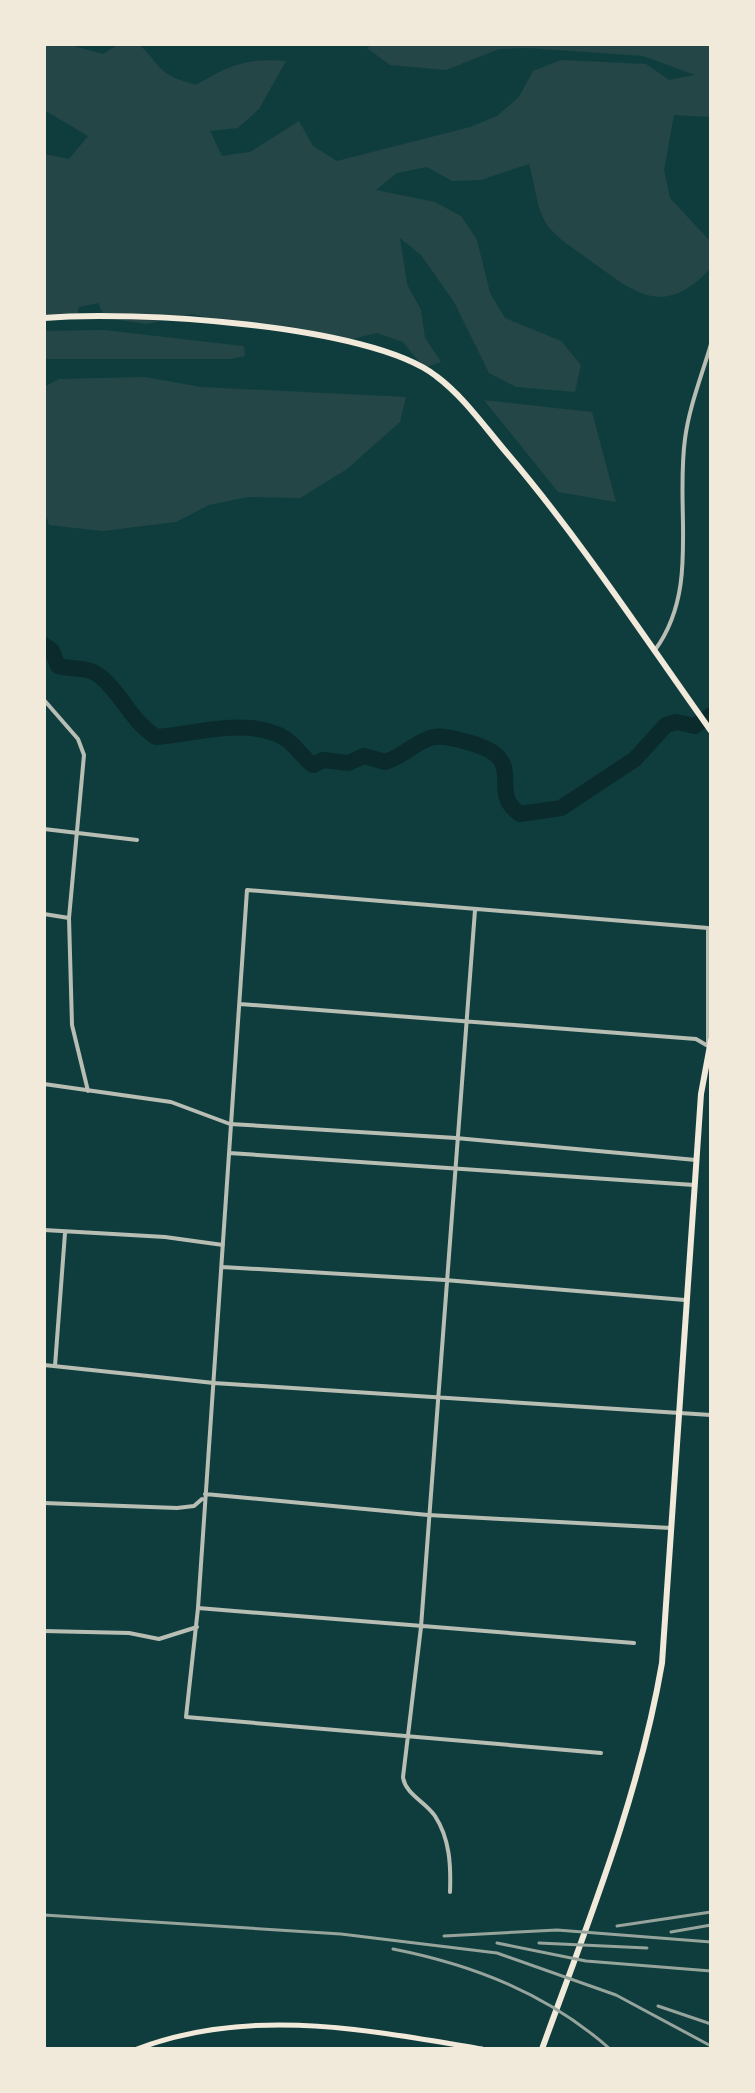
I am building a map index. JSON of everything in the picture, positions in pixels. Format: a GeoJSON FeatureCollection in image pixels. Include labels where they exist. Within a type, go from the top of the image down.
{"type":"FeatureCollection","features":[{"type":"Feature","properties":{"kind":"highway"},"geometry":{"type":"LineString","coordinates":[[44,318],[150,318],[271,329],[353,341],[417,364],[436,376],[467,406],[521,470],[573,536],[711,731]]}},
{"type":"Feature","properties":{"kind":"highway"},"geometry":{"type":"LineString","coordinates":[[542,2049],[621,1830],[650,1732],[662,1663],[685,1300],[696,1160],[710,1043]]}},
{"type":"Feature","properties":{"kind":"main road"},"geometry":{"type":"LineString","coordinates":[[137,2049],[175,2037],[264,2024],[305,2023],[356,2028],[482,2049]]}},
{"type":"Feature","properties":{"kind":"street"},"geometry":{"type":"LineString","coordinates":[[655,651],[671,628],[681,596],[684,442],[711,344]]}},
{"type":"Feature","properties":{"kind":"street"},"geometry":{"type":"LineString","coordinates":[[44,700],[78,739],[84,755],[69,918],[72,1025],[88,1091]]}},
{"type":"Feature","properties":{"kind":"street"},"geometry":{"type":"LineString","coordinates":[[44,829],[137,840]]}},
{"type":"Feature","properties":{"kind":"street"},"geometry":{"type":"LineString","coordinates":[[240,1004],[696,1039],[710,1043],[708,928],[247,890],[197,1627],[186,1717],[601,1753]]}},
{"type":"Feature","properties":{"kind":"street"},"geometry":{"type":"LineString","coordinates":[[450,1892],[449,1860],[440,1826],[404,1782],[421,1627],[475,910]]}},
{"type":"Feature","properties":{"kind":"street"},"geometry":{"type":"LineString","coordinates":[[44,914],[69,918]]}},
{"type":"Feature","properties":{"kind":"street"},"geometry":{"type":"LineString","coordinates":[[44,1084],[171,1102],[230,1124],[456,1138],[696,1160]]}},
{"type":"Feature","properties":{"kind":"street"},"geometry":{"type":"LineString","coordinates":[[229,1153],[454,1171],[694,1185]]}},
{"type":"Feature","properties":{"kind":"street"},"geometry":{"type":"LineString","coordinates":[[44,1230],[165,1237],[223,1245]]}},
{"type":"Feature","properties":{"kind":"street"},"geometry":{"type":"LineString","coordinates":[[55,1366],[65,1232]]}},
{"type":"Feature","properties":{"kind":"street"},"geometry":{"type":"LineString","coordinates":[[222,1267],[445,1280],[685,1300]]}},
{"type":"Feature","properties":{"kind":"street"},"geometry":{"type":"LineString","coordinates":[[44,1365],[214,1383],[436,1400],[711,1415]]}},
{"type":"Feature","properties":{"kind":"street"},"geometry":{"type":"LineString","coordinates":[[44,1503],[177,1508],[194,1506],[204,1496],[428,1515],[671,1528]]}},
{"type":"Feature","properties":{"kind":"street"},"geometry":{"type":"LineString","coordinates":[[198,1608],[634,1643]]}},
{"type":"Feature","properties":{"kind":"street"},"geometry":{"type":"LineString","coordinates":[[44,1631],[129,1633],[159,1639],[197,1627]]}},
{"type":"Feature","properties":{"kind":"shaded area"},"geometry":{"type":"Polygon","coordinates":[[[44,44],[66,44],[103,54],[117,46],[137,44],[162,70],[196,85],[239,64],[286,61],[259,109],[238,128],[210,131],[222,156],[250,152],[299,121],[313,146],[337,161],[470,127],[497,116],[519,97],[533,71],[561,60],[646,64],[669,80],[695,75],[643,56],[529,48],[499,49],[446,70],[390,65],[367,48],[373,44],[711,44],[711,117],[674,115],[664,170],[670,198],[709,240],[709,270],[677,294],[662,297],[634,290],[569,246],[551,230],[541,212],[529,164],[481,180],[452,181],[427,167],[397,173],[376,190],[435,202],[461,216],[477,240],[490,293],[505,318],[561,341],[581,365],[575,392],[516,387],[489,373],[454,302],[421,255],[400,238],[407,284],[421,310],[425,338],[441,362],[424,368],[403,342],[377,333],[344,341],[288,326],[232,324],[192,314],[147,324],[105,318],[98,303],[79,307],[76,318],[44,316],[44,154],[69,159],[88,136],[44,110],[44,44]]]}},
{"type":"Feature","properties":{"kind":"shaded area"},"geometry":{"type":"Polygon","coordinates":[[[104,330],[244,346],[245,356],[230,359],[44,359],[44,331],[104,330]]]}},
{"type":"Feature","properties":{"kind":"shaded area"},"geometry":{"type":"Polygon","coordinates":[[[145,377],[201,387],[406,397],[400,422],[347,469],[300,498],[248,497],[209,505],[176,522],[103,531],[49,525],[44,510],[46,386],[59,379],[145,377]]]}},
{"type":"Feature","properties":{"kind":"shaded area"},"geometry":{"type":"Polygon","coordinates":[[[484,400],[592,412],[616,502],[558,492],[484,400]]]}},
{"type":"Feature","properties":{"kind":"waterway"},"geometry":{"type":"LineString","coordinates":[[44,645],[52,651],[58,666],[85,669],[100,676],[147,731],[156,737],[222,728],[256,729],[286,739],[313,765],[323,760],[348,763],[364,756],[385,762],[434,737],[453,738],[487,749],[504,766],[506,795],[510,805],[520,814],[561,808],[635,759],[666,725],[676,722],[695,726],[711,715]]}},
{"type":"Feature","properties":{"kind":"railway"},"geometry":{"type":"LineString","coordinates":[[617,1926],[711,1912]]}},
{"type":"Feature","properties":{"kind":"railway"},"geometry":{"type":"LineString","coordinates":[[44,1915],[341,1934],[497,1953],[616,1995],[711,2046]]}},
{"type":"Feature","properties":{"kind":"railway"},"geometry":{"type":"LineString","coordinates":[[671,1932],[711,1925]]}},
{"type":"Feature","properties":{"kind":"railway"},"geometry":{"type":"LineString","coordinates":[[444,1936],[557,1930],[711,1942]]}},
{"type":"Feature","properties":{"kind":"railway"},"geometry":{"type":"LineString","coordinates":[[497,1943],[586,1961],[711,1971]]}},
{"type":"Feature","properties":{"kind":"railway"},"geometry":{"type":"LineString","coordinates":[[539,1943],[647,1948]]}},
{"type":"Feature","properties":{"kind":"railway"},"geometry":{"type":"LineString","coordinates":[[393,1949],[452,1964],[509,1984],[561,2012],[610,2049]]}},
{"type":"Feature","properties":{"kind":"railway"},"geometry":{"type":"LineString","coordinates":[[658,2006],[711,2024]]}}]}
